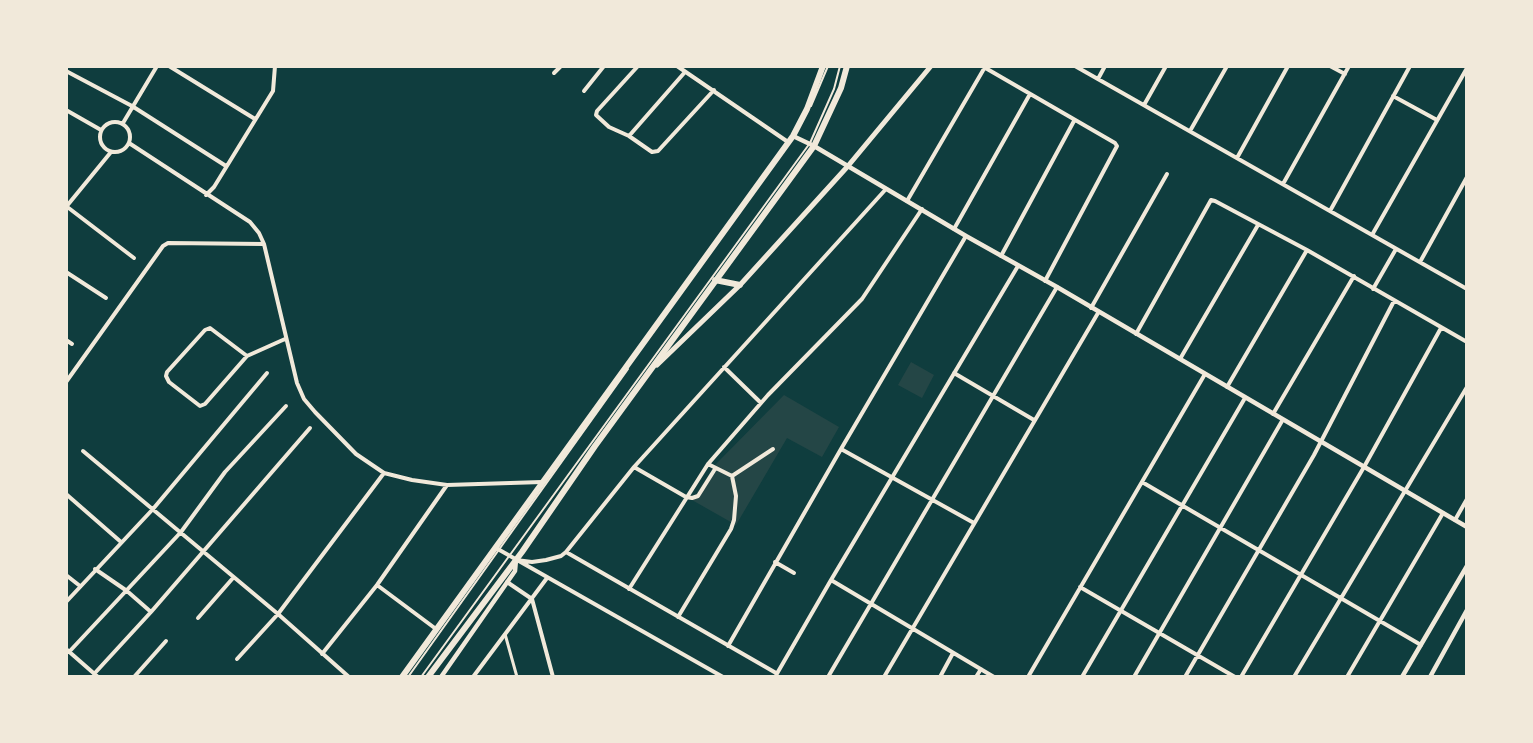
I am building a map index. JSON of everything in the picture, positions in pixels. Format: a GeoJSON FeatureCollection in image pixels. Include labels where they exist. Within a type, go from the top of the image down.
{"type":"FeatureCollection","features":[{"type":"Feature","properties":{"kind":"main road"},"geometry":{"type":"LineString","coordinates":[[402,677],[794,137],[823,66]]}},
{"type":"Feature","properties":{"kind":"main road"},"geometry":{"type":"LineString","coordinates":[[428,677],[504,581],[513,558],[650,372],[812,144],[841,87],[847,66]]}},
{"type":"Feature","properties":{"kind":"main road"},"geometry":{"type":"LineString","coordinates":[[650,372],[740,285],[848,166],[931,66]]}},
{"type":"Feature","properties":{"kind":"main road"},"geometry":{"type":"LineString","coordinates":[[715,280],[740,285]]}},
{"type":"Feature","properties":{"kind":"street"},"geometry":{"type":"LineString","coordinates":[[123,123],[157,66]]}},
{"type":"Feature","properties":{"kind":"street"},"geometry":{"type":"LineString","coordinates":[[169,66],[255,119]]}},
{"type":"Feature","properties":{"kind":"street"},"geometry":{"type":"LineString","coordinates":[[206,195],[214,187],[273,91],[275,66]]}},
{"type":"Feature","properties":{"kind":"street"},"geometry":{"type":"LineString","coordinates":[[554,73],[561,66]]}},
{"type":"Feature","properties":{"kind":"street"},"geometry":{"type":"LineString","coordinates":[[584,91],[604,66]]}},
{"type":"Feature","properties":{"kind":"street"},"geometry":{"type":"LineString","coordinates":[[638,66],[596,114],[609,127],[656,152],[714,90]]}},
{"type":"Feature","properties":{"kind":"street"},"geometry":{"type":"LineString","coordinates":[[677,66],[788,143]]}},
{"type":"Feature","properties":{"kind":"street"},"geometry":{"type":"LineString","coordinates":[[907,201],[984,66],[1117,146],[1045,281]]}},
{"type":"Feature","properties":{"kind":"street"},"geometry":{"type":"LineString","coordinates":[[1075,66],[1465,288],[1467,280]]}},
{"type":"Feature","properties":{"kind":"street"},"geometry":{"type":"LineString","coordinates":[[1098,79],[1105,66]]}},
{"type":"Feature","properties":{"kind":"street"},"geometry":{"type":"LineString","coordinates":[[1144,105],[1166,66]]}},
{"type":"Feature","properties":{"kind":"street"},"geometry":{"type":"LineString","coordinates":[[1190,131],[1227,66]]}},
{"type":"Feature","properties":{"kind":"street"},"geometry":{"type":"LineString","coordinates":[[1237,158],[1288,66]]}},
{"type":"Feature","properties":{"kind":"street"},"geometry":{"type":"LineString","coordinates":[[1330,66],[1345,74]]}},
{"type":"Feature","properties":{"kind":"street"},"geometry":{"type":"LineString","coordinates":[[1283,184],[1349,66]]}},
{"type":"Feature","properties":{"kind":"street"},"geometry":{"type":"LineString","coordinates":[[1330,211],[1410,66]]}},
{"type":"Feature","properties":{"kind":"street"},"geometry":{"type":"LineString","coordinates":[[1372,235],[1467,68]]}},
{"type":"Feature","properties":{"kind":"street"},"geometry":{"type":"LineString","coordinates":[[66,71],[132,106],[226,166]]}},
{"type":"Feature","properties":{"kind":"street"},"geometry":{"type":"LineString","coordinates":[[629,136],[685,72]]}},
{"type":"Feature","properties":{"kind":"street"},"geometry":{"type":"LineString","coordinates":[[954,229],[1030,94]]}},
{"type":"Feature","properties":{"kind":"street"},"geometry":{"type":"LineString","coordinates":[[1393,96],[1438,120]]}},
{"type":"Feature","properties":{"kind":"street"},"geometry":{"type":"LineString","coordinates":[[66,110],[101,130]]}},
{"type":"Feature","properties":{"kind":"street"},"geometry":{"type":"LineString","coordinates":[[1001,256],[1074,121]]}},
{"type":"Feature","properties":{"kind":"street"},"geometry":{"type":"LineString","coordinates":[[111,152],[102,146],[101,130],[113,122],[123,123],[129,130],[129,143],[124,150],[111,152],[66,206],[134,258]]}},
{"type":"Feature","properties":{"kind":"street"},"geometry":{"type":"LineString","coordinates":[[794,137],[812,144],[966,237],[1057,287],[1282,421],[1467,527]]}},
{"type":"Feature","properties":{"kind":"street"},"geometry":{"type":"LineString","coordinates":[[129,143],[250,222],[259,233],[264,244],[285,339],[297,383],[304,399],[356,454],[384,473],[412,480],[447,485],[543,482]]}},
{"type":"Feature","properties":{"kind":"street"},"geometry":{"type":"LineString","coordinates":[[1091,308],[1167,174]]}},
{"type":"Feature","properties":{"kind":"street"},"geometry":{"type":"LineString","coordinates":[[1420,262],[1467,177]]}},
{"type":"Feature","properties":{"kind":"street"},"geometry":{"type":"LineString","coordinates":[[513,558],[532,562],[561,556],[566,552],[634,467],[886,189]]}},
{"type":"Feature","properties":{"kind":"street"},"geometry":{"type":"LineString","coordinates":[[1136,334],[1211,200],[1354,276],[1467,342]]}},
{"type":"Feature","properties":{"kind":"street"},"geometry":{"type":"LineString","coordinates":[[628,589],[708,464],[761,403],[862,299],[922,209]]}},
{"type":"Feature","properties":{"kind":"street"},"geometry":{"type":"LineString","coordinates":[[1179,359],[1258,225]]}},
{"type":"Feature","properties":{"kind":"street"},"geometry":{"type":"LineString","coordinates":[[728,646],[966,237]]}},
{"type":"Feature","properties":{"kind":"street"},"geometry":{"type":"LineString","coordinates":[[66,382],[162,246],[168,243],[264,244]]}},
{"type":"Feature","properties":{"kind":"street"},"geometry":{"type":"LineString","coordinates":[[1373,289],[1396,249]]}},
{"type":"Feature","properties":{"kind":"street"},"geometry":{"type":"LineString","coordinates":[[1227,387],[1307,250]]}},
{"type":"Feature","properties":{"kind":"street"},"geometry":{"type":"LineString","coordinates":[[566,552],[776,675],[1018,266]]}},
{"type":"Feature","properties":{"kind":"street"},"geometry":{"type":"LineString","coordinates":[[66,272],[106,298]]}},
{"type":"Feature","properties":{"kind":"street"},"geometry":{"type":"LineString","coordinates":[[1273,414],[1354,276]]}},
{"type":"Feature","properties":{"kind":"street"},"geometry":{"type":"LineString","coordinates":[[828,677],[1057,287]]}},
{"type":"Feature","properties":{"kind":"street"},"geometry":{"type":"LineString","coordinates":[[1185,677],[1320,442],[1394,301]]}},
{"type":"Feature","properties":{"kind":"street"},"geometry":{"type":"LineString","coordinates":[[884,677],[1098,312]]}},
{"type":"Feature","properties":{"kind":"street"},"geometry":{"type":"LineString","coordinates":[[247,356],[210,328],[205,330],[167,372],[166,376],[169,382],[200,406],[205,404],[247,356],[285,339]]}},
{"type":"Feature","properties":{"kind":"street"},"geometry":{"type":"LineString","coordinates":[[1241,677],[1364,467],[1441,328]]}},
{"type":"Feature","properties":{"kind":"street"},"geometry":{"type":"LineString","coordinates":[[66,340],[72,344]]}},
{"type":"Feature","properties":{"kind":"street"},"geometry":{"type":"LineString","coordinates":[[724,367],[761,403]]}},
{"type":"Feature","properties":{"kind":"street"},"geometry":{"type":"LineString","coordinates":[[954,373],[1034,420]]}},
{"type":"Feature","properties":{"kind":"street"},"geometry":{"type":"LineString","coordinates":[[66,602],[153,509],[267,374]]}},
{"type":"Feature","properties":{"kind":"street"},"geometry":{"type":"LineString","coordinates":[[1028,677],[1204,374]]}},
{"type":"Feature","properties":{"kind":"street"},"geometry":{"type":"LineString","coordinates":[[1294,677],[1467,387]]}},
{"type":"Feature","properties":{"kind":"street"},"geometry":{"type":"LineString","coordinates":[[1082,677],[1245,398]]}},
{"type":"Feature","properties":{"kind":"street"},"geometry":{"type":"LineString","coordinates":[[286,406],[225,472],[180,532],[127,591],[68,651],[96,675],[310,428]]}},
{"type":"Feature","properties":{"kind":"street"},"geometry":{"type":"LineString","coordinates":[[1134,677],[1282,421]]}},
{"type":"Feature","properties":{"kind":"street"},"geometry":{"type":"LineString","coordinates":[[732,476],[774,449]]}},
{"type":"Feature","properties":{"kind":"street"},"geometry":{"type":"LineString","coordinates":[[841,449],[974,523]]}},
{"type":"Feature","properties":{"kind":"street"},"geometry":{"type":"LineString","coordinates":[[83,451],[278,614],[349,677]]}},
{"type":"Feature","properties":{"kind":"street"},"geometry":{"type":"LineString","coordinates":[[708,464],[732,476]]}},
{"type":"Feature","properties":{"kind":"street"},"geometry":{"type":"LineString","coordinates":[[634,467],[686,497],[692,498],[698,496],[716,469]]}},
{"type":"Feature","properties":{"kind":"street"},"geometry":{"type":"LineString","coordinates":[[237,659],[278,614],[384,473]]}},
{"type":"Feature","properties":{"kind":"street"},"geometry":{"type":"LineString","coordinates":[[678,617],[731,529],[736,496],[732,476]]}},
{"type":"Feature","properties":{"kind":"street"},"geometry":{"type":"LineString","coordinates":[[1142,482],[1421,645]]}},
{"type":"Feature","properties":{"kind":"street"},"geometry":{"type":"LineString","coordinates":[[322,654],[377,585],[447,485]]}},
{"type":"Feature","properties":{"kind":"street"},"geometry":{"type":"LineString","coordinates":[[66,494],[121,542]]}},
{"type":"Feature","properties":{"kind":"street"},"geometry":{"type":"LineString","coordinates":[[1455,520],[1467,499]]}},
{"type":"Feature","properties":{"kind":"street"},"geometry":{"type":"LineString","coordinates":[[1347,677],[1443,513]]}},
{"type":"Feature","properties":{"kind":"street"},"geometry":{"type":"LineString","coordinates":[[497,549],[723,677]]}},
{"type":"Feature","properties":{"kind":"street"},"geometry":{"type":"LineString","coordinates":[[775,562],[794,573]]}},
{"type":"Feature","properties":{"kind":"street"},"geometry":{"type":"LineString","coordinates":[[1402,677],[1467,566]]}},
{"type":"Feature","properties":{"kind":"street"},"geometry":{"type":"LineString","coordinates":[[95,569],[127,591],[151,612]]}},
{"type":"Feature","properties":{"kind":"street"},"geometry":{"type":"LineString","coordinates":[[66,574],[80,586]]}},
{"type":"Feature","properties":{"kind":"street"},"geometry":{"type":"LineString","coordinates":[[198,618],[233,578]]}},
{"type":"Feature","properties":{"kind":"street"},"geometry":{"type":"LineString","coordinates":[[473,677],[547,578]]}},
{"type":"Feature","properties":{"kind":"street"},"geometry":{"type":"LineString","coordinates":[[831,580],[994,677]]}},
{"type":"Feature","properties":{"kind":"street"},"geometry":{"type":"LineString","coordinates":[[441,677],[504,581],[532,599],[553,677]]}},
{"type":"Feature","properties":{"kind":"street"},"geometry":{"type":"LineString","coordinates":[[377,585],[437,629]]}},
{"type":"Feature","properties":{"kind":"street"},"geometry":{"type":"LineString","coordinates":[[1080,587],[1235,677]]}},
{"type":"Feature","properties":{"kind":"street"},"geometry":{"type":"LineString","coordinates":[[1430,677],[1467,610]]}},
{"type":"Feature","properties":{"kind":"street"},"geometry":{"type":"LineString","coordinates":[[505,634],[517,677]]}},
{"type":"Feature","properties":{"kind":"street"},"geometry":{"type":"LineString","coordinates":[[134,677],[166,641]]}},
{"type":"Feature","properties":{"kind":"street"},"geometry":{"type":"LineString","coordinates":[[940,677],[953,653]]}},
{"type":"Feature","properties":{"kind":"street"},"geometry":{"type":"LineString","coordinates":[[976,677],[981,669]]}},
{"type":"Feature","properties":{"kind":"lane"},"geometry":{"type":"LineString","coordinates":[[408,677],[497,549],[794,137],[810,108],[828,66]]}},
{"type":"Feature","properties":{"kind":"lane"},"geometry":{"type":"LineString","coordinates":[[421,677],[513,558],[812,144],[834,89],[840,66]]}},
{"type":"Feature","properties":{"kind":"shaded area"},"geometry":{"type":"Polygon","coordinates":[[[911,362],[934,375],[922,398],[898,385],[911,362]]]}},
{"type":"Feature","properties":{"kind":"shaded area"},"geometry":{"type":"Polygon","coordinates":[[[784,395],[839,427],[822,457],[787,438],[736,525],[692,500],[716,464],[784,395]]]}}]}
